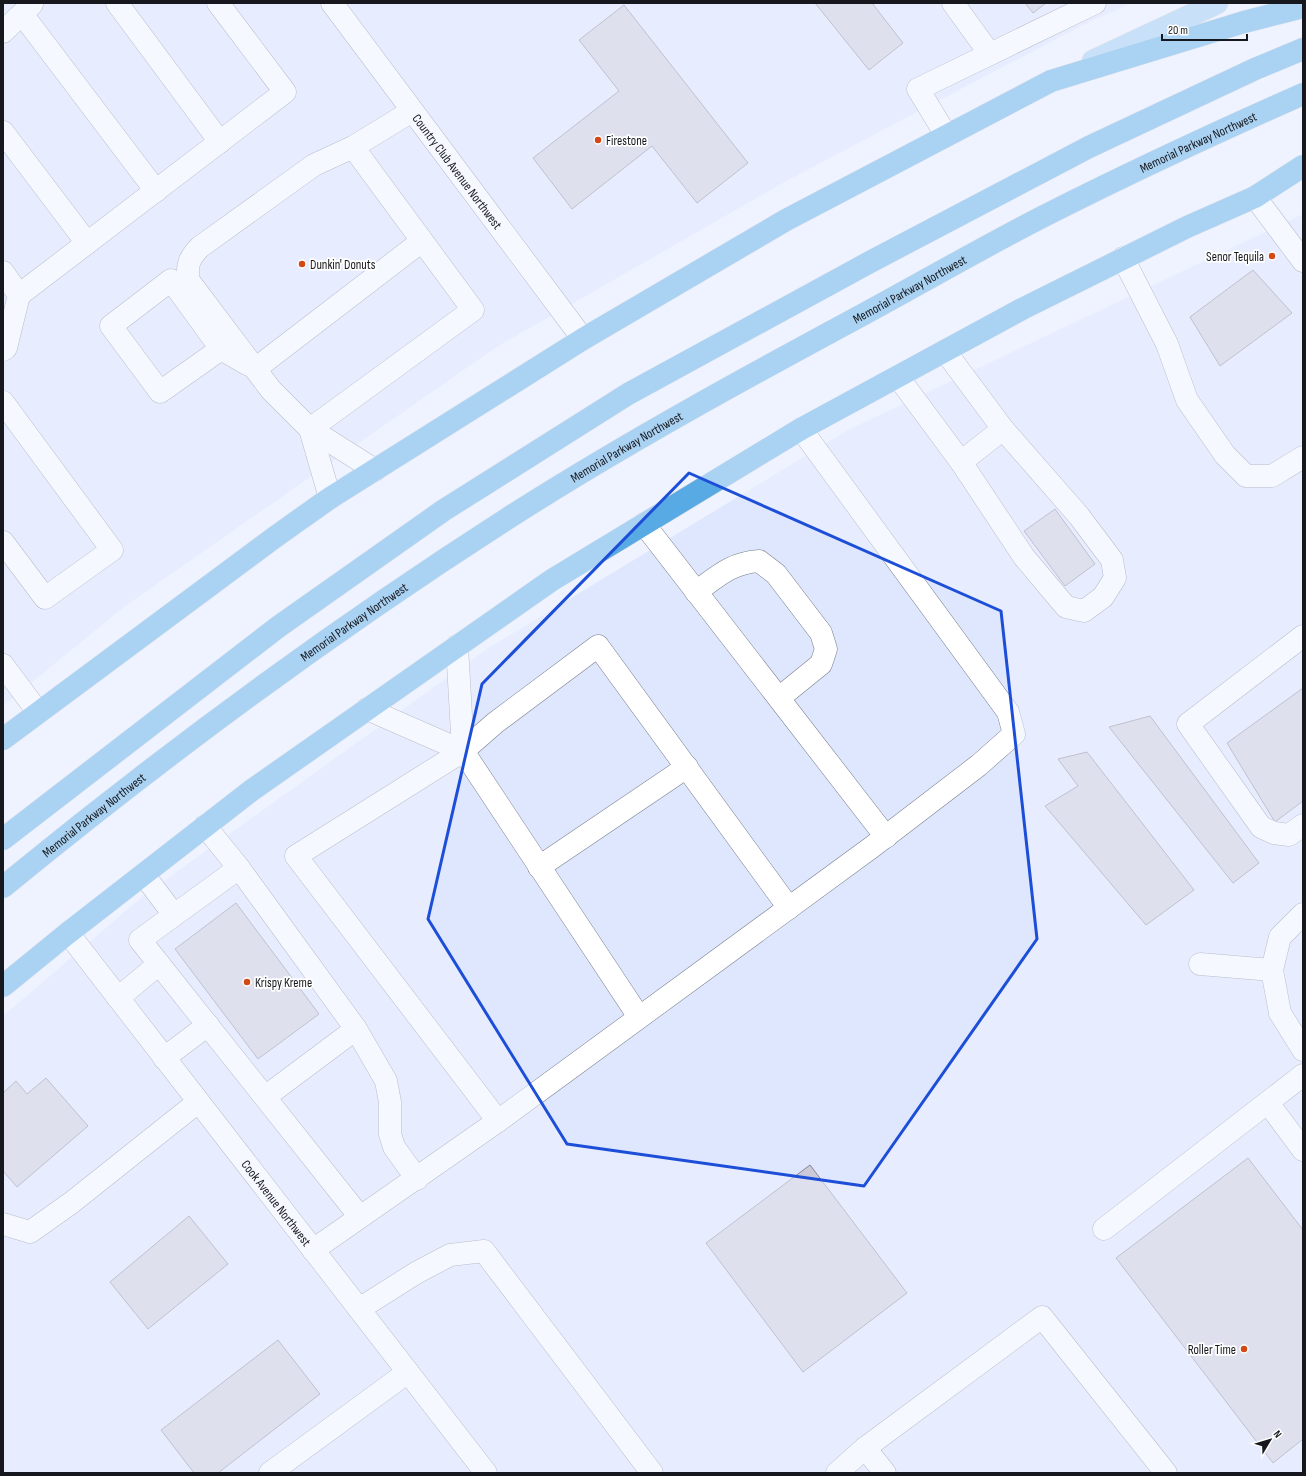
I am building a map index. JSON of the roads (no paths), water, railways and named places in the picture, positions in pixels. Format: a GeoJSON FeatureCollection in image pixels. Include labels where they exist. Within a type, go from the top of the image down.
{"type":"FeatureCollection","features":[{"type":"Feature","properties":{"kind":"highway"},"geometry":{"type":"LineString","coordinates":[[3,739],[275,537],[330,498],[583,339],[786,220],[1051,81],[1244,22],[1303,6]]}},
{"type":"Feature","properties":{"kind":"highway"},"geometry":{"type":"LineString","coordinates":[[3,839],[278,628],[444,510],[628,394],[870,262],[1089,147],[1303,49]]}},
{"type":"Feature","properties":{"kind":"highway","name":"Memorial Parkway Northwest"},"geometry":{"type":"LineString","coordinates":[[3,887],[87,818],[247,697],[394,594],[530,505],[674,418],[1044,216],[1213,134],[1303,94]]}},
{"type":"Feature","properties":{"kind":"highway"},"geometry":{"type":"LineString","coordinates":[[3,986],[68,933],[252,790],[552,580],[801,429],[1022,310],[1123,258],[1187,227],[1255,197],[1303,166]]}},
{"type":"Feature","properties":{"kind":"main road"},"geometry":{"type":"LineString","coordinates":[[1051,81],[1217,3]]}},
{"type":"Feature","properties":{"kind":"main road"},"geometry":{"type":"LineString","coordinates":[[1255,197],[1303,176]]}},
{"type":"Feature","properties":{"kind":"street"},"geometry":{"type":"LineString","coordinates":[[117,3],[220,142]]}},
{"type":"Feature","properties":{"kind":"street"},"geometry":{"type":"LineString","coordinates":[[3,350],[6,348],[19,295],[285,92],[218,3]]}},
{"type":"Feature","properties":{"kind":"street","name":"Country Club Avenue Northwest"},"geometry":{"type":"LineString","coordinates":[[332,3],[583,339]]}},
{"type":"Feature","properties":{"kind":"street"},"geometry":{"type":"LineString","coordinates":[[953,3],[990,54]]}},
{"type":"Feature","properties":{"kind":"street"},"geometry":{"type":"LineString","coordinates":[[946,135],[918,89],[1095,3]]}},
{"type":"Feature","properties":{"kind":"street"},"geometry":{"type":"LineString","coordinates":[[3,32],[27,8],[156,191]]}},
{"type":"Feature","properties":{"kind":"street"},"geometry":{"type":"LineString","coordinates":[[375,470],[310,429],[271,390],[189,281],[187,272],[189,259],[200,247],[314,165],[353,147],[412,111]]}},
{"type":"Feature","properties":{"kind":"street"},"geometry":{"type":"LineString","coordinates":[[3,132],[87,243]]}},
{"type":"Feature","properties":{"kind":"street"},"geometry":{"type":"LineString","coordinates":[[310,429],[473,310],[353,147]]}},
{"type":"Feature","properties":{"kind":"street"},"geometry":{"type":"LineString","coordinates":[[1255,197],[1303,261]]}},
{"type":"Feature","properties":{"kind":"street"},"geometry":{"type":"LineString","coordinates":[[254,369],[422,241]]}},
{"type":"Feature","properties":{"kind":"street"},"geometry":{"type":"LineString","coordinates":[[1123,258],[1167,344],[1187,400],[1225,455],[1246,476],[1272,476],[1303,457]]}},
{"type":"Feature","properties":{"kind":"street"},"geometry":{"type":"LineString","coordinates":[[3,272],[19,295]]}},
{"type":"Feature","properties":{"kind":"street"},"geometry":{"type":"LineString","coordinates":[[221,349],[160,392],[110,326],[171,280],[221,349],[254,369]]}},
{"type":"Feature","properties":{"kind":"street"},"geometry":{"type":"LineString","coordinates":[[898,377],[961,462],[1024,557],[1066,607],[1084,612],[1103,597],[1115,578],[1112,560],[1079,516],[1003,429],[945,351]]}},
{"type":"Feature","properties":{"kind":"street"},"geometry":{"type":"LineString","coordinates":[[3,402],[112,550],[45,598],[3,542]]}},
{"type":"Feature","properties":{"kind":"street"},"geometry":{"type":"LineString","coordinates":[[310,429],[330,498]]}},
{"type":"Feature","properties":{"kind":"street"},"geometry":{"type":"LineString","coordinates":[[313,1250],[417,1179],[498,1121],[886,837],[979,765],[1014,734],[1008,712],[801,429]]}},
{"type":"Feature","properties":{"kind":"street"},"geometry":{"type":"LineString","coordinates":[[961,462],[1003,429]]}},
{"type":"Feature","properties":{"kind":"street"},"geometry":{"type":"LineString","coordinates":[[644,524],[886,837]]}},
{"type":"Feature","properties":{"kind":"street"},"geometry":{"type":"LineString","coordinates":[[696,592],[731,567],[744,562],[759,561],[776,574],[821,633],[826,649],[821,664],[778,698]]}},
{"type":"Feature","properties":{"kind":"street"},"geometry":{"type":"LineString","coordinates":[[1303,636],[1188,724],[1261,827],[1274,833],[1289,835],[1303,825]]}},
{"type":"Feature","properties":{"kind":"street"},"geometry":{"type":"LineString","coordinates":[[457,646],[463,751],[639,1017]]}},
{"type":"Feature","properties":{"kind":"street"},"geometry":{"type":"LineString","coordinates":[[498,1121],[296,856],[463,751],[495,722],[598,646],[789,908]]}},
{"type":"Feature","properties":{"kind":"street"},"geometry":{"type":"LineString","coordinates":[[3,665],[38,712]]}},
{"type":"Feature","properties":{"kind":"street"},"geometry":{"type":"LineString","coordinates":[[367,709],[463,751]]}},
{"type":"Feature","properties":{"kind":"street"},"geometry":{"type":"LineString","coordinates":[[540,867],[687,767]]}},
{"type":"Feature","properties":{"kind":"street"},"geometry":{"type":"LineString","coordinates":[[205,826],[244,874],[386,1080],[390,1102],[390,1134],[394,1147],[417,1179]]}},
{"type":"Feature","properties":{"kind":"street"},"geometry":{"type":"LineString","coordinates":[[244,874],[174,915],[140,940],[360,1217]]}},
{"type":"Feature","properties":{"kind":"street"},"geometry":{"type":"LineString","coordinates":[[144,875],[174,915]]}},
{"type":"Feature","properties":{"kind":"street"},"geometry":{"type":"LineString","coordinates":[[1303,914],[1280,937],[1272,970],[1280,1013],[1303,1050]]}},
{"type":"Feature","properties":{"kind":"street","name":"Cook Avenue Northwest"},"geometry":{"type":"LineString","coordinates":[[68,933],[486,1473]]}},
{"type":"Feature","properties":{"kind":"street"},"geometry":{"type":"LineString","coordinates":[[118,998],[159,964]]}},
{"type":"Feature","properties":{"kind":"street"},"geometry":{"type":"LineString","coordinates":[[1200,964],[1272,970]]}},
{"type":"Feature","properties":{"kind":"street"},"geometry":{"type":"LineString","coordinates":[[164,1058],[208,1025]]}},
{"type":"Feature","properties":{"kind":"street"},"geometry":{"type":"LineString","coordinates":[[265,1097],[352,1032]]}},
{"type":"Feature","properties":{"kind":"street"},"geometry":{"type":"LineString","coordinates":[[1104,1229],[1303,1075]]}},
{"type":"Feature","properties":{"kind":"street"},"geometry":{"type":"LineString","coordinates":[[3,1224],[30,1232],[71,1203],[198,1102]]}},
{"type":"Feature","properties":{"kind":"street"},"geometry":{"type":"LineString","coordinates":[[1268,1103],[1303,1150]]}},
{"type":"Feature","properties":{"kind":"street"},"geometry":{"type":"LineString","coordinates":[[359,1309],[416,1273],[450,1255],[484,1251],[652,1473]]}},
{"type":"Feature","properties":{"kind":"street"},"geometry":{"type":"LineString","coordinates":[[837,1473],[865,1448],[1042,1317],[1166,1473]]}},
{"type":"Feature","properties":{"kind":"street"},"geometry":{"type":"LineString","coordinates":[[270,1473],[408,1372]]}},
{"type":"Feature","properties":{"kind":"street"},"geometry":{"type":"LineString","coordinates":[[865,1448],[885,1473]]}},
{"type":"Feature","properties":{"kind":"place","name":"Firestone"},"geometry":{"type":"Point","coordinates":[598,140]}},
{"type":"Feature","properties":{"kind":"place","name":"Senor Tequila"},"geometry":{"type":"Point","coordinates":[1272,256]}},
{"type":"Feature","properties":{"kind":"place","name":"Dunkin' Donuts"},"geometry":{"type":"Point","coordinates":[302,264]}},
{"type":"Feature","properties":{"kind":"place","name":"Krispy Kreme"},"geometry":{"type":"Point","coordinates":[247,982]}},
{"type":"Feature","properties":{"kind":"place","name":"Roller Time"},"geometry":{"type":"Point","coordinates":[1244,1349]}}]}
